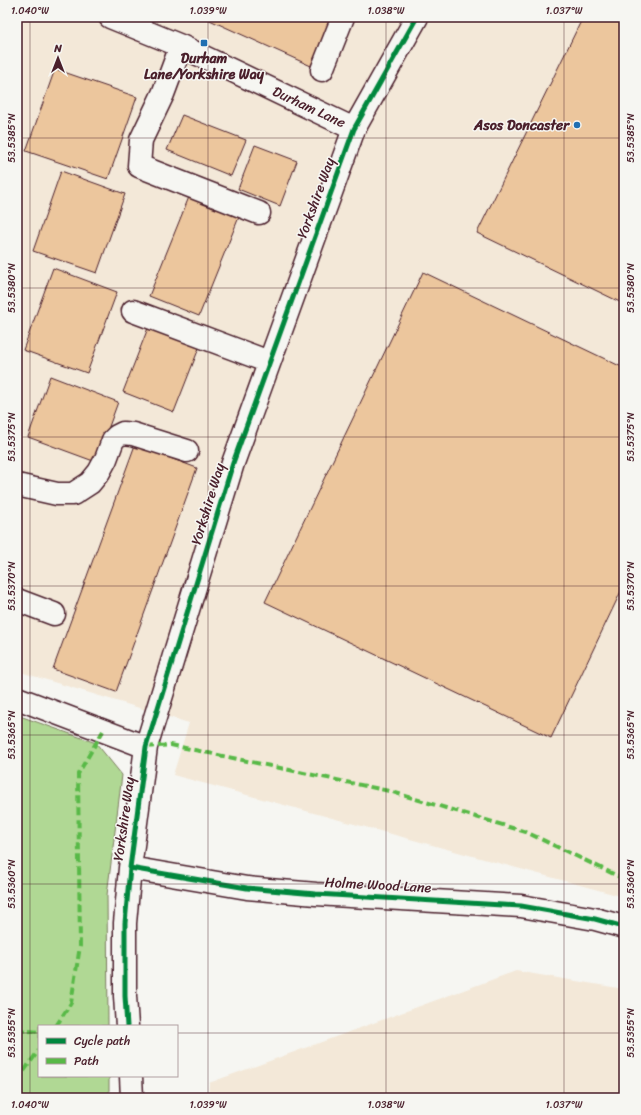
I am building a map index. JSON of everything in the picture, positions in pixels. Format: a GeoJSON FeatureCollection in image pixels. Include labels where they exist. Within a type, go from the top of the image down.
{"type":"FeatureCollection","features":[{"type":"Feature","properties":{"kind":"street","name":"Durham Lane"},"geometry":{"type":"LineString","coordinates":[[110,17],[181,46],[354,128]]}},
{"type":"Feature","properties":{"kind":"street"},"geometry":{"type":"LineString","coordinates":[[322,70],[343,17]]}},
{"type":"Feature","properties":{"kind":"street","name":"Yorkshire Way"},"geometry":{"type":"LineString","coordinates":[[127,1025],[125,996],[125,922],[130,868],[146,747],[233,463],[354,128],[417,17]]}},
{"type":"Feature","properties":{"kind":"street"},"geometry":{"type":"LineString","coordinates":[[181,46],[164,94],[141,140],[139,166],[259,213]]}},
{"type":"Feature","properties":{"kind":"street"},"geometry":{"type":"LineString","coordinates":[[132,311],[269,362]]}},
{"type":"Feature","properties":{"kind":"street"},"geometry":{"type":"LineString","coordinates":[[17,485],[57,494],[73,494],[90,483],[99,472],[106,459],[113,440],[123,433],[140,436],[187,451]]}},
{"type":"Feature","properties":{"kind":"street"},"geometry":{"type":"LineString","coordinates":[[17,600],[54,614]]}},
{"type":"Feature","properties":{"kind":"street"},"geometry":{"type":"LineString","coordinates":[[17,698],[146,747]]}},
{"type":"Feature","properties":{"kind":"street","name":"Holme Wood Lane"},"geometry":{"type":"LineString","coordinates":[[130,868],[247,888],[316,894],[521,906],[594,919],[624,927]]}},
{"type":"Feature","properties":{"kind":"street"},"geometry":{"type":"LineString","coordinates":[[131,1077],[132,1098]]}},
{"type":"Feature","properties":{"kind":"shaded area"},"geometry":{"type":"Polygon","coordinates":[[[17,17],[624,17],[624,897],[173,775],[189,723],[17,671],[17,17]]]}},
{"type":"Feature","properties":{"kind":"shaded area"},"geometry":{"type":"Polygon","coordinates":[[[516,971],[624,989],[624,1098],[208,1098],[209,1083],[516,971]]]}},
{"type":"Feature","properties":{"kind":"green space"},"geometry":{"type":"Polygon","coordinates":[[[17,715],[96,743],[122,775],[107,895],[108,1025],[38,1025],[38,1077],[109,1077],[109,1098],[17,1098],[17,715]]]}},
{"type":"Feature","properties":{"kind":"building"},"geometry":{"type":"Polygon","coordinates":[[[203,17],[333,17],[311,66],[203,17]]]}},
{"type":"Feature","properties":{"kind":"building","name":"Asos Doncaster"},"geometry":{"type":"Polygon","coordinates":[[[583,17],[624,17],[624,304],[477,233],[583,17]]]}},
{"type":"Feature","properties":{"kind":"building"},"geometry":{"type":"Polygon","coordinates":[[[55,69],[137,97],[108,179],[26,151],[55,69]]]}},
{"type":"Feature","properties":{"kind":"building"},"geometry":{"type":"Polygon","coordinates":[[[182,115],[246,140],[231,176],[167,150],[182,115]]]}},
{"type":"Feature","properties":{"kind":"building"},"geometry":{"type":"Polygon","coordinates":[[[255,145],[297,161],[280,206],[238,189],[255,145]]]}},
{"type":"Feature","properties":{"kind":"building"},"geometry":{"type":"Polygon","coordinates":[[[61,171],[125,194],[97,273],[33,251],[61,171]]]}},
{"type":"Feature","properties":{"kind":"building"},"geometry":{"type":"Polygon","coordinates":[[[189,197],[239,217],[199,316],[149,296],[189,197]]]}},
{"type":"Feature","properties":{"kind":"building"},"geometry":{"type":"Polygon","coordinates":[[[53,268],[117,292],[87,373],[23,350],[53,268]]]}},
{"type":"Feature","properties":{"kind":"building"},"geometry":{"type":"Polygon","coordinates":[[[423,272],[624,368],[624,585],[551,738],[265,602],[423,272]]]}},
{"type":"Feature","properties":{"kind":"building"},"geometry":{"type":"Polygon","coordinates":[[[148,328],[199,348],[174,412],[123,392],[148,328]]]}},
{"type":"Feature","properties":{"kind":"building"},"geometry":{"type":"Polygon","coordinates":[[[50,376],[118,402],[96,462],[28,437],[50,376]]]}},
{"type":"Feature","properties":{"kind":"building"},"geometry":{"type":"Polygon","coordinates":[[[135,445],[197,468],[116,692],[53,669],[135,445]]]}},
{"type":"Feature","properties":{"kind":"marked path"},"geometry":{"type":"LineString","coordinates":[[57,1025],[71,1003],[80,946],[78,774],[103,731]]}},
{"type":"Feature","properties":{"kind":"marked path"},"geometry":{"type":"LineString","coordinates":[[146,747],[171,745],[389,791],[526,832],[624,879]]}},
{"type":"Feature","properties":{"kind":"marked path"},"geometry":{"type":"LineString","coordinates":[[17,1030],[38,1032]]}},
{"type":"Feature","properties":{"kind":"marked path"},"geometry":{"type":"LineString","coordinates":[[17,1081],[38,1051]]}},
{"type":"Feature","properties":{"kind":"cycle path"},"geometry":{"type":"LineString","coordinates":[[127,1025],[125,996],[125,923],[130,868],[146,747],[233,463],[354,129],[417,17]]}},
{"type":"Feature","properties":{"kind":"cycle path"},"geometry":{"type":"LineString","coordinates":[[130,868],[247,888],[316,894],[521,906],[595,919],[624,927]]}},
{"type":"Feature","properties":{"kind":"place","name":"Durham Lane/Yorkshire Way"},"geometry":{"type":"Point","coordinates":[204,43]}},
{"type":"Feature","properties":{"kind":"place","name":"Asos Doncaster"},"geometry":{"type":"Point","coordinates":[577,125]}}]}
